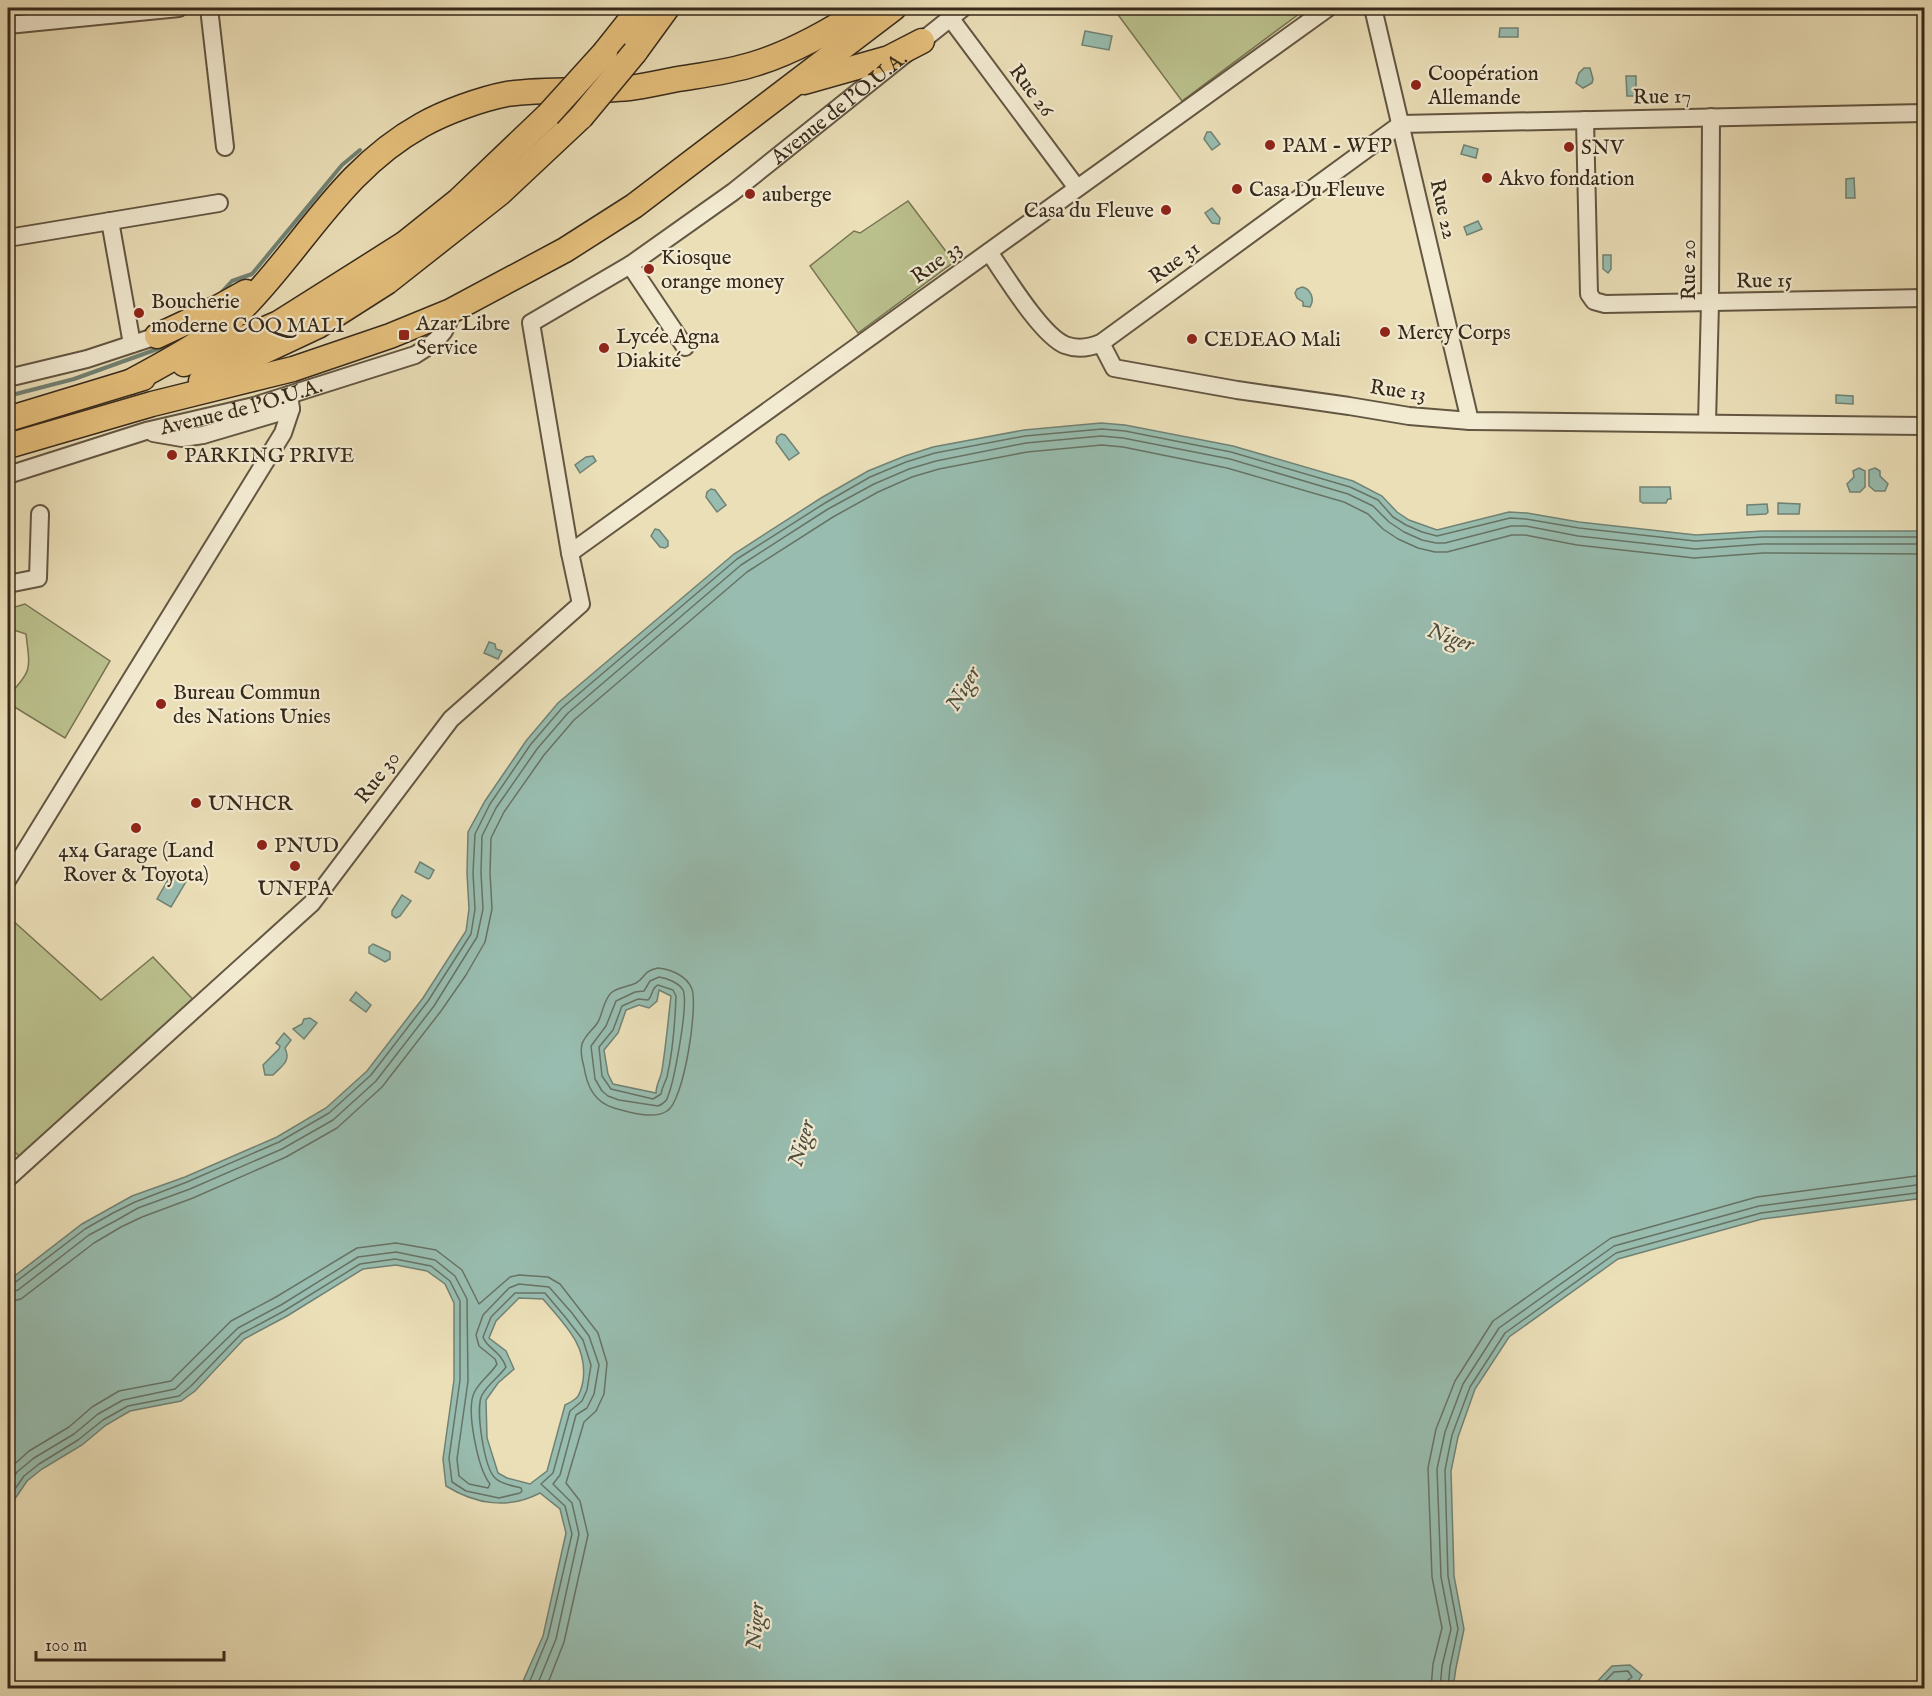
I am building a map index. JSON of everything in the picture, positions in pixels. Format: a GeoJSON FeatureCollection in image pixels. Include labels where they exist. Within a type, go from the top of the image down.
{"type":"FeatureCollection","features":[{"type":"Feature","properties":{"kind":"highway"},"geometry":{"type":"LineString","coordinates":[[8,419],[178,366],[279,323],[404,244],[459,200],[548,115],[605,52],[640,8]]}},
{"type":"Feature","properties":{"kind":"highway"},"geometry":{"type":"LineString","coordinates":[[152,404],[318,327],[387,282],[500,193],[581,117],[635,52],[667,8]]}},
{"type":"Feature","properties":{"kind":"highway"},"geometry":{"type":"LineString","coordinates":[[827,33],[849,8]]}},
{"type":"Feature","properties":{"kind":"highway"},"geometry":{"type":"LineString","coordinates":[[130,382],[169,361],[219,329],[241,310],[272,277],[337,194],[363,167],[423,125],[460,108],[506,94],[629,88],[718,73],[754,64],[827,33],[867,8]]}},
{"type":"Feature","properties":{"kind":"highway"},"geometry":{"type":"LineString","coordinates":[[152,404],[293,369],[390,336],[451,311],[565,250],[634,206],[894,8]]}},
{"type":"Feature","properties":{"kind":"highway"},"geometry":{"type":"LineString","coordinates":[[794,86],[889,58],[922,41]]}},
{"type":"Feature","properties":{"kind":"highway"},"geometry":{"type":"LineString","coordinates":[[157,336],[219,307],[272,277]]}},
{"type":"Feature","properties":{"kind":"highway","name":"Avenue de l'O.U.A."},"geometry":{"type":"LineString","coordinates":[[8,446],[152,404]]}},
{"type":"Feature","properties":{"kind":"street"},"geometry":{"type":"LineString","coordinates":[[8,26],[179,8]]}},
{"type":"Feature","properties":{"kind":"street"},"geometry":{"type":"LineString","coordinates":[[209,8],[225,147]]}},
{"type":"Feature","properties":{"kind":"street","name":"Rue 33"},"geometry":{"type":"LineString","coordinates":[[570,554],[1328,8]]}},
{"type":"Feature","properties":{"kind":"street","name":"Rue 22"},"geometry":{"type":"LineString","coordinates":[[1373,8],[1470,420]]}},
{"type":"Feature","properties":{"kind":"street","name":"Rue 26"},"geometry":{"type":"LineString","coordinates":[[957,13],[1077,188]]}},
{"type":"Feature","properties":{"kind":"street","name":"Avenue de l'O.U.A."},"geometry":{"type":"LineString","coordinates":[[531,323],[630,266],[733,192],[957,13]]}},
{"type":"Feature","properties":{"kind":"street","name":"Rue 17"},"geometry":{"type":"LineString","coordinates":[[1401,124],[1924,113]]}},
{"type":"Feature","properties":{"kind":"street","name":"Rue 20"},"geometry":{"type":"LineString","coordinates":[[1707,423],[1711,117]]}},
{"type":"Feature","properties":{"kind":"street","name":"Rue 15"},"geometry":{"type":"LineString","coordinates":[[1585,120],[1589,294],[1594,301],[1605,304],[1924,298]]}},
{"type":"Feature","properties":{"kind":"street","name":"Rue 31"},"geometry":{"type":"LineString","coordinates":[[1101,344],[1401,124]]}},
{"type":"Feature","properties":{"kind":"street"},"geometry":{"type":"LineString","coordinates":[[8,238],[219,203]]}},
{"type":"Feature","properties":{"kind":"street"},"geometry":{"type":"LineString","coordinates":[[110,221],[132,344]]}},
{"type":"Feature","properties":{"kind":"street"},"geometry":{"type":"LineString","coordinates":[[989,252],[1044,330],[1063,344],[1074,347],[1089,348],[1101,344]]}},
{"type":"Feature","properties":{"kind":"street"},"geometry":{"type":"LineString","coordinates":[[630,266],[686,347]]}},
{"type":"Feature","properties":{"kind":"street","name":"Avenue de l'O.U.A."},"geometry":{"type":"LineString","coordinates":[[8,475],[146,431],[254,406],[290,402],[415,355],[444,333],[450,322],[451,311]]}},
{"type":"Feature","properties":{"kind":"street","name":"Rue 30"},"geometry":{"type":"LineString","coordinates":[[8,1178],[312,903],[432,741],[451,719],[581,604],[570,554],[531,323]]}},
{"type":"Feature","properties":{"kind":"street"},"geometry":{"type":"LineString","coordinates":[[8,378],[87,359],[157,336]]}},
{"type":"Feature","properties":{"kind":"street","name":"Rue 13"},"geometry":{"type":"LineString","coordinates":[[1101,344],[1114,368],[1237,390],[1409,416],[1470,420],[1924,426]]}},
{"type":"Feature","properties":{"kind":"street"},"geometry":{"type":"LineString","coordinates":[[8,879],[283,433],[290,402]]}},
{"type":"Feature","properties":{"kind":"street"},"geometry":{"type":"LineString","coordinates":[[8,584],[38,578],[40,514]]}},
{"type":"Feature","properties":{"kind":"green space"},"geometry":{"type":"Polygon","coordinates":[[[1113,8],[1307,8],[1182,101],[1113,8]]]}},
{"type":"Feature","properties":{"kind":"green space"},"geometry":{"type":"Polygon","coordinates":[[[908,201],[954,262],[858,333],[810,266],[854,231],[860,233],[908,201]]]}},
{"type":"Feature","properties":{"kind":"green space"},"geometry":{"type":"Polygon","coordinates":[[[25,604],[110,661],[65,738],[8,703],[8,696],[26,674],[29,662],[26,634],[14,630],[8,632],[8,609],[25,604]]]}},
{"type":"Feature","properties":{"kind":"green space"},"geometry":{"type":"Polygon","coordinates":[[[11,919],[101,1000],[153,957],[201,1008],[29,1166],[8,1145],[8,922],[11,919]]]}},
{"type":"Feature","properties":{"kind":"water"},"geometry":{"type":"Polygon","coordinates":[[[1500,28],[1518,28],[1518,37],[1499,37],[1500,28]]]}},
{"type":"Feature","properties":{"kind":"water"},"geometry":{"type":"Polygon","coordinates":[[[1085,31],[1112,36],[1109,50],[1082,45],[1085,31]]]}},
{"type":"Feature","properties":{"kind":"water"},"geometry":{"type":"Polygon","coordinates":[[[1584,68],[1590,68],[1593,79],[1592,83],[1583,88],[1576,83],[1579,73],[1584,68]]]}},
{"type":"Feature","properties":{"kind":"water"},"geometry":{"type":"Polygon","coordinates":[[[1626,76],[1636,76],[1636,96],[1627,96],[1626,76]]]}},
{"type":"Feature","properties":{"kind":"water"},"geometry":{"type":"Polygon","coordinates":[[[1207,132],[1211,132],[1220,144],[1212,150],[1204,139],[1207,132]]]}},
{"type":"Feature","properties":{"kind":"water"},"geometry":{"type":"Polygon","coordinates":[[[1464,145],[1478,149],[1476,158],[1461,154],[1464,145]]]}},
{"type":"Feature","properties":{"kind":"water"},"geometry":{"type":"Polygon","coordinates":[[[1854,178],[1855,198],[1846,198],[1846,179],[1854,178]]]}},
{"type":"Feature","properties":{"kind":"water"},"geometry":{"type":"Polygon","coordinates":[[[1212,208],[1220,218],[1219,224],[1212,223],[1205,213],[1212,208]]]}},
{"type":"Feature","properties":{"kind":"water"},"geometry":{"type":"Polygon","coordinates":[[[1478,221],[1482,229],[1467,235],[1464,227],[1478,221]]]}},
{"type":"Feature","properties":{"kind":"water"},"geometry":{"type":"Polygon","coordinates":[[[1603,255],[1611,255],[1611,269],[1608,273],[1603,269],[1603,255]]]}},
{"type":"Feature","properties":{"kind":"water"},"geometry":{"type":"Polygon","coordinates":[[[1302,287],[1311,295],[1310,307],[1303,306],[1303,302],[1297,298],[1295,293],[1302,287]]]}},
{"type":"Feature","properties":{"kind":"water"},"geometry":{"type":"Polygon","coordinates":[[[1836,395],[1853,396],[1853,404],[1836,403],[1836,395]]]}},
{"type":"Feature","properties":{"kind":"water","name":"Niger"},"geometry":{"type":"Polygon","coordinates":[[[1101,423],[1125,425],[1233,446],[1353,481],[1382,496],[1397,512],[1409,520],[1437,530],[1509,512],[1696,535],[1763,531],[1924,531],[1924,1198],[1762,1219],[1618,1259],[1509,1337],[1475,1389],[1458,1437],[1451,1471],[1454,1576],[1464,1629],[1453,1688],[520,1688],[543,1636],[566,1533],[560,1509],[540,1493],[516,1502],[492,1503],[468,1497],[446,1486],[443,1459],[454,1380],[454,1303],[445,1284],[427,1271],[396,1265],[363,1269],[287,1316],[244,1339],[195,1391],[181,1401],[130,1411],[106,1425],[82,1445],[42,1469],[27,1481],[8,1509],[8,1281],[82,1224],[132,1196],[185,1177],[277,1137],[326,1108],[367,1071],[423,998],[466,931],[469,909],[468,832],[485,801],[526,741],[558,703],[734,554],[868,471],[933,447],[1024,430],[1101,423]],[[659,990],[657,1001],[649,1008],[639,1005],[626,1010],[618,1033],[604,1050],[608,1074],[613,1084],[656,1093],[662,1070],[671,996],[659,990]],[[519,1298],[496,1321],[489,1338],[506,1351],[514,1369],[498,1383],[486,1400],[487,1438],[498,1473],[507,1478],[530,1484],[547,1471],[565,1405],[576,1399],[579,1394],[584,1368],[573,1337],[543,1299],[519,1298]]]}},
{"type":"Feature","properties":{"kind":"water"},"geometry":{"type":"Polygon","coordinates":[[[781,434],[785,435],[799,453],[789,460],[776,442],[777,437],[781,434]]]}},
{"type":"Feature","properties":{"kind":"water"},"geometry":{"type":"Polygon","coordinates":[[[593,456],[596,461],[580,473],[575,465],[586,457],[593,456]]]}},
{"type":"Feature","properties":{"kind":"water"},"geometry":{"type":"Polygon","coordinates":[[[1859,468],[1865,471],[1865,487],[1860,492],[1850,492],[1847,484],[1854,477],[1853,471],[1859,468]]]}},
{"type":"Feature","properties":{"kind":"water"},"geometry":{"type":"Polygon","coordinates":[[[1875,468],[1880,471],[1880,476],[1888,484],[1885,491],[1875,491],[1869,486],[1869,470],[1875,468]]]}},
{"type":"Feature","properties":{"kind":"water"},"geometry":{"type":"Polygon","coordinates":[[[1640,487],[1670,487],[1671,499],[1668,499],[1666,503],[1643,503],[1640,501],[1640,487]]]}},
{"type":"Feature","properties":{"kind":"water"},"geometry":{"type":"Polygon","coordinates":[[[711,489],[715,490],[726,505],[717,512],[706,497],[707,492],[711,489]]]}},
{"type":"Feature","properties":{"kind":"water"},"geometry":{"type":"Polygon","coordinates":[[[1778,503],[1800,504],[1799,514],[1778,514],[1778,503]]]}},
{"type":"Feature","properties":{"kind":"water"},"geometry":{"type":"Polygon","coordinates":[[[1767,504],[1766,514],[1747,515],[1747,505],[1767,504]]]}},
{"type":"Feature","properties":{"kind":"water"},"geometry":{"type":"Polygon","coordinates":[[[655,529],[659,530],[668,541],[668,546],[665,548],[660,547],[651,536],[655,529]]]}},
{"type":"Feature","properties":{"kind":"water"},"geometry":{"type":"Polygon","coordinates":[[[489,642],[502,651],[498,659],[484,653],[489,642]]]}},
{"type":"Feature","properties":{"kind":"water"},"geometry":{"type":"Polygon","coordinates":[[[420,862],[434,870],[430,878],[415,872],[420,862]]]}},
{"type":"Feature","properties":{"kind":"water"},"geometry":{"type":"Polygon","coordinates":[[[173,871],[187,880],[171,907],[157,899],[173,871]]]}},
{"type":"Feature","properties":{"kind":"water"},"geometry":{"type":"Polygon","coordinates":[[[402,895],[411,901],[396,918],[392,915],[392,911],[402,895]]]}},
{"type":"Feature","properties":{"kind":"water"},"geometry":{"type":"Polygon","coordinates":[[[373,944],[390,952],[390,959],[385,962],[369,953],[369,947],[373,944]]]}},
{"type":"Feature","properties":{"kind":"water"},"geometry":{"type":"Polygon","coordinates":[[[356,992],[371,1005],[366,1012],[350,1000],[356,992]]]}},
{"type":"Feature","properties":{"kind":"water"},"geometry":{"type":"Polygon","coordinates":[[[310,1018],[317,1023],[304,1039],[293,1029],[302,1024],[304,1019],[310,1018]]]}},
{"type":"Feature","properties":{"kind":"water"},"geometry":{"type":"Polygon","coordinates":[[[284,1033],[291,1040],[285,1048],[286,1060],[273,1075],[265,1075],[263,1065],[279,1049],[280,1046],[276,1043],[284,1033]]]}},
{"type":"Feature","properties":{"kind":"water"},"geometry":{"type":"Polygon","coordinates":[[[1630,1665],[1642,1675],[1638,1682],[1621,1688],[1591,1688],[1612,1666],[1630,1665]]]}},
{"type":"Feature","properties":{"kind":"waterway"},"geometry":{"type":"LineString","coordinates":[[219,295],[232,281],[252,274],[342,165],[360,150]]}},
{"type":"Feature","properties":{"kind":"waterway"},"geometry":{"type":"LineString","coordinates":[[8,396],[74,379],[169,343]]}},
{"type":"Feature","properties":{"kind":"place","name":"Coopération Allemande"},"geometry":{"type":"Point","coordinates":[1416,85]}},
{"type":"Feature","properties":{"kind":"place","name":"PAM - WFP"},"geometry":{"type":"Point","coordinates":[1270,145]}},
{"type":"Feature","properties":{"kind":"place","name":"SNV"},"geometry":{"type":"Point","coordinates":[1569,147]}},
{"type":"Feature","properties":{"kind":"place","name":"Akvo fondation"},"geometry":{"type":"Point","coordinates":[1487,178]}},
{"type":"Feature","properties":{"kind":"place","name":"Casa Du Fleuve"},"geometry":{"type":"Point","coordinates":[1237,189]}},
{"type":"Feature","properties":{"kind":"place","name":"auberge"},"geometry":{"type":"Point","coordinates":[750,194]}},
{"type":"Feature","properties":{"kind":"place","name":"Casa du Fleuve"},"geometry":{"type":"Point","coordinates":[1166,210]}},
{"type":"Feature","properties":{"kind":"place","name":"Kiosque orange money"},"geometry":{"type":"Point","coordinates":[649,269]}},
{"type":"Feature","properties":{"kind":"place","name":"Boucherie moderne COQ MALI"},"geometry":{"type":"Point","coordinates":[139,313]}},
{"type":"Feature","properties":{"kind":"place","name":"Mercy Corps"},"geometry":{"type":"Point","coordinates":[1385,332]}},
{"type":"Feature","properties":{"kind":"place","name":"Azar Libre Service"},"geometry":{"type":"Point","coordinates":[404,335]}},
{"type":"Feature","properties":{"kind":"place","name":"CEDEAO Mali"},"geometry":{"type":"Point","coordinates":[1192,339]}},
{"type":"Feature","properties":{"kind":"place","name":"Lycée Agna Diakité"},"geometry":{"type":"Point","coordinates":[604,348]}},
{"type":"Feature","properties":{"kind":"place","name":"PARKING PRIVE"},"geometry":{"type":"Point","coordinates":[172,455]}},
{"type":"Feature","properties":{"kind":"place","name":"Bureau Commun des Nations Unies"},"geometry":{"type":"Point","coordinates":[161,704]}},
{"type":"Feature","properties":{"kind":"place","name":"UNHCR"},"geometry":{"type":"Point","coordinates":[196,803]}},
{"type":"Feature","properties":{"kind":"place","name":"4x4 Garage (Land Rover & Toyota)"},"geometry":{"type":"Point","coordinates":[136,828]}},
{"type":"Feature","properties":{"kind":"place","name":"PNUD"},"geometry":{"type":"Point","coordinates":[262,845]}},
{"type":"Feature","properties":{"kind":"place","name":"UNFPA"},"geometry":{"type":"Point","coordinates":[295,866]}}]}
